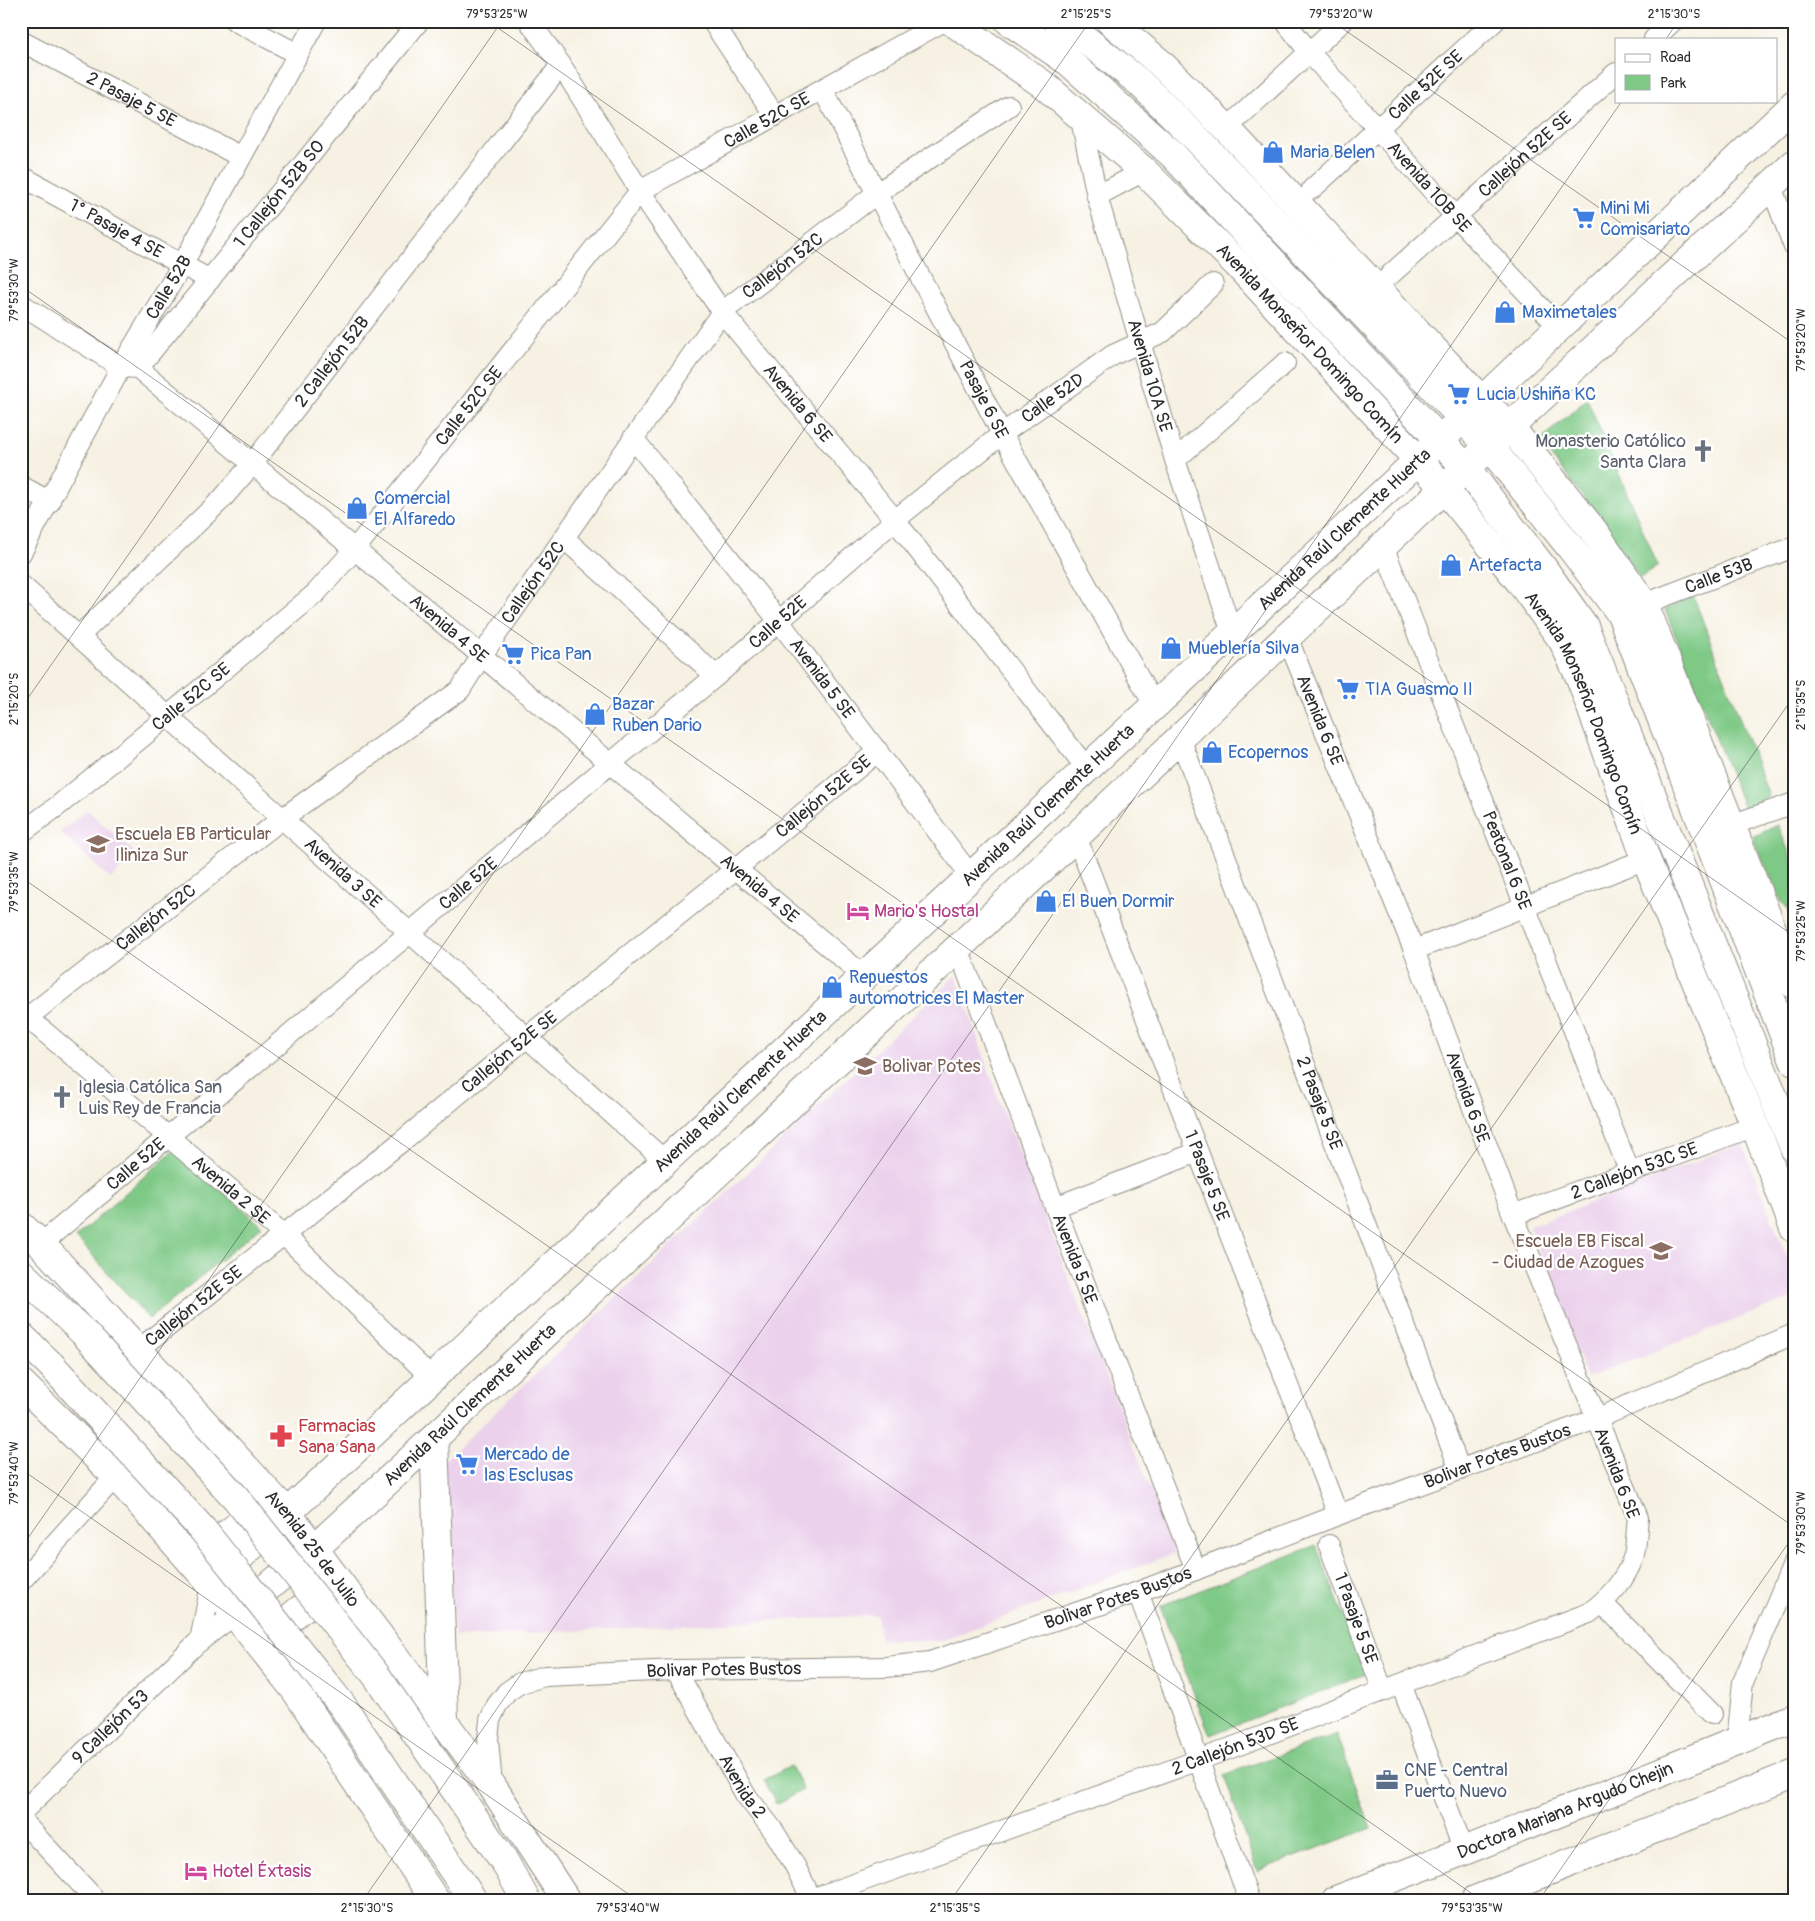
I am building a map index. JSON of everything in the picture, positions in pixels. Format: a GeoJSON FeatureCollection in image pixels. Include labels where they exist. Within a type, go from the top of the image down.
{"type":"FeatureCollection","features":[{"type":"Feature","properties":{"kind":"main road","name":"Avenida Monseñor Domingo Comín"},"geometry":{"type":"LineString","coordinates":[[951,21],[1044,85],[1144,170],[1186,212],[1237,264],[1444,488],[1521,583],[1563,640],[1581,680],[1646,860],[1755,1126],[1794,1228]]}},
{"type":"Feature","properties":{"kind":"main road","name":"Avenida Monseñor Domingo Comín"},"geometry":{"type":"LineString","coordinates":[[1009,21],[1069,62],[1172,154],[1466,468],[1543,568],[1584,626],[1794,1148]]}},
{"type":"Feature","properties":{"kind":"main road"},"geometry":{"type":"LineString","coordinates":[[1057,21],[1090,43],[1139,82],[1198,140],[1489,446],[1572,548],[1621,614],[1692,762],[1731,825],[1794,985]]}},
{"type":"Feature","properties":{"kind":"main road"},"geometry":{"type":"LineString","coordinates":[[1110,21],[1159,62],[1227,129],[1481,400],[1510,427],[1593,530],[1644,604],[1692,762],[1794,1062]]}},
{"type":"Feature","properties":{"kind":"main road"},"geometry":{"type":"LineString","coordinates":[[1139,82],[1159,62]]}},
{"type":"Feature","properties":{"kind":"main road","name":"Avenida Raúl Clemente Huerta"},"geometry":{"type":"LineString","coordinates":[[211,1584],[1418,460],[1794,105]]}},
{"type":"Feature","properties":{"kind":"main road","name":"Avenida Raúl Clemente Huerta"},"geometry":{"type":"LineString","coordinates":[[235,1614],[315,1548],[434,1438],[958,948],[1444,488],[1794,164]]}},
{"type":"Feature","properties":{"kind":"main road"},"geometry":{"type":"LineString","coordinates":[[1186,212],[1209,194]]}},
{"type":"Feature","properties":{"kind":"main road","name":"Avenida 25 de Julio"},"geometry":{"type":"LineString","coordinates":[[31,1235],[287,1512],[444,1719],[492,1786],[566,1900]]}},
{"type":"Feature","properties":{"kind":"main road","name":"Avenida 25 de Julio"},"geometry":{"type":"LineString","coordinates":[[21,1273],[83,1332],[236,1498],[376,1675],[504,1861],[526,1900]]}},
{"type":"Feature","properties":{"kind":"main road"},"geometry":{"type":"LineString","coordinates":[[21,1336],[51,1365],[203,1530],[336,1697],[473,1900]]}},
{"type":"Feature","properties":{"kind":"main road"},"geometry":{"type":"LineString","coordinates":[[21,1383],[116,1476],[211,1584],[268,1655],[296,1691],[435,1900]]}},
{"type":"Feature","properties":{"kind":"main road"},"geometry":{"type":"LineString","coordinates":[[434,1438],[444,1719]]}},
{"type":"Feature","properties":{"kind":"main road"},"geometry":{"type":"LineString","coordinates":[[181,1550],[200,1550],[232,1531],[243,1521],[260,1497],[262,1485]]}},
{"type":"Feature","properties":{"kind":"main road"},"geometry":{"type":"LineString","coordinates":[[268,1655],[274,1639],[288,1619],[306,1606],[335,1594],[348,1593]]}},
{"type":"Feature","properties":{"kind":"main road","name":"Doctora Mariana Argudo Chejin"},"geometry":{"type":"LineString","coordinates":[[1336,1900],[1464,1851],[1794,1718]]}},
{"type":"Feature","properties":{"kind":"main road"},"geometry":{"type":"LineString","coordinates":[[1475,1900],[1794,1774]]}},
{"type":"Feature","properties":{"kind":"street"},"geometry":{"type":"LineString","coordinates":[[235,21],[298,54]]}},
{"type":"Feature","properties":{"kind":"street","name":"Calle 52B"},"geometry":{"type":"LineString","coordinates":[[21,553],[129,367],[182,265],[316,21]]}},
{"type":"Feature","properties":{"kind":"street","name":"1 Callejón 52B SO"},"geometry":{"type":"LineString","coordinates":[[129,367],[210,280],[419,21]]}},
{"type":"Feature","properties":{"kind":"street","name":"Avenida 6 SE"},"geometry":{"type":"LineString","coordinates":[[530,21],[561,65],[640,191],[722,312],[895,520],[1087,768]]}},
{"type":"Feature","properties":{"kind":"street"},"geometry":{"type":"LineString","coordinates":[[712,21],[775,116]]}},
{"type":"Feature","properties":{"kind":"street","name":"Calle 52C SE"},"geometry":{"type":"LineString","coordinates":[[21,833],[168,716],[316,593],[355,548],[640,191],[944,21]]}},
{"type":"Feature","properties":{"kind":"street","name":"Avenida 10B SE"},"geometry":{"type":"LineString","coordinates":[[1285,21],[1309,52],[1379,128],[1456,217],[1558,327]]}},
{"type":"Feature","properties":{"kind":"street"},"geometry":{"type":"LineString","coordinates":[[1238,118],[1343,21]]}},
{"type":"Feature","properties":{"kind":"street","name":"Calle 52E SE"},"geometry":{"type":"LineString","coordinates":[[1312,189],[1495,21]]}},
{"type":"Feature","properties":{"kind":"street"},"geometry":{"type":"LineString","coordinates":[[1655,38],[1673,21]]}},
{"type":"Feature","properties":{"kind":"street","name":"2 Pasaje 5 SE"},"geometry":{"type":"LineString","coordinates":[[21,41],[241,158]]}},
{"type":"Feature","properties":{"kind":"street","name":"2 Callejón 52B"},"geometry":{"type":"LineString","coordinates":[[79,636],[222,498],[253,463],[561,65]]}},
{"type":"Feature","properties":{"kind":"street","name":"Callejón 52E SE"},"geometry":{"type":"LineString","coordinates":[[1390,275],[1615,74]]}},
{"type":"Feature","properties":{"kind":"street","name":"Pasaje 6 SE"},"geometry":{"type":"LineString","coordinates":[[823,90],[1002,434],[1154,705]]}},
{"type":"Feature","properties":{"kind":"street","name":"Callejón 52C"},"geometry":{"type":"LineString","coordinates":[[23,1018],[283,818],[460,690],[482,655],[722,312],[877,193],[1009,106]]}},
{"type":"Feature","properties":{"kind":"street","name":"Avenida 10A SE"},"geometry":{"type":"LineString","coordinates":[[1080,115],[1097,196],[1175,460],[1232,633]]}},
{"type":"Feature","properties":{"kind":"street"},"geometry":{"type":"LineString","coordinates":[[1097,196],[1144,170]]}},
{"type":"Feature","properties":{"kind":"street","name":"1° Pasaje 4 SE"},"geometry":{"type":"LineString","coordinates":[[21,176],[210,280]]}},
{"type":"Feature","properties":{"kind":"street"},"geometry":{"type":"LineString","coordinates":[[1771,186],[1794,247]]}},
{"type":"Feature","properties":{"kind":"street","name":"Calle 52D"},"geometry":{"type":"LineString","coordinates":[[895,520],[1002,434],[1113,355],[1156,336],[1169,328],[1213,284]]}},
{"type":"Feature","properties":{"kind":"street","name":"Avenida 4 SE"},"geometry":{"type":"LineString","coordinates":[[21,304],[129,367],[253,463],[738,868],[864,976]]}},
{"type":"Feature","properties":{"kind":"street"},"geometry":{"type":"LineString","coordinates":[[1175,460],[1285,363]]}},
{"type":"Feature","properties":{"kind":"street","name":"Avenida 5 SE"},"geometry":{"type":"LineString","coordinates":[[633,438],[779,620],[971,876]]}},
{"type":"Feature","properties":{"kind":"street"},"geometry":{"type":"LineString","coordinates":[[21,486],[50,502]]}},
{"type":"Feature","properties":{"kind":"street","name":"Calle 52E"},"geometry":{"type":"LineString","coordinates":[[31,1235],[168,1136],[716,676],[895,520]]}},
{"type":"Feature","properties":{"kind":"street"},"geometry":{"type":"LineString","coordinates":[[564,538],[716,676]]}},
{"type":"Feature","properties":{"kind":"street","name":"Peatonal 6 SE"},"geometry":{"type":"LineString","coordinates":[[1383,546],[1630,1173]]}},
{"type":"Feature","properties":{"kind":"street","name":"Calle 53B"},"geometry":{"type":"LineString","coordinates":[[1644,604],[1792,553]]}},
{"type":"Feature","properties":{"kind":"street","name":"Avenida 3 SE"},"geometry":{"type":"LineString","coordinates":[[21,585],[665,1161]]}},
{"type":"Feature","properties":{"kind":"street","name":"Avenida 6 SE"},"geometry":{"type":"LineString","coordinates":[[1287,637],[1414,950],[1513,1216],[1638,1518],[1633,1557]]}},
{"type":"Feature","properties":{"kind":"street","name":"2 Pasaje 5 SE"},"geometry":{"type":"LineString","coordinates":[[1180,738],[1460,1470]]}},
{"type":"Feature","properties":{"kind":"street","name":"Callejón 52E SE"},"geometry":{"type":"LineString","coordinates":[[138,1350],[401,1142],[527,1036],[738,868],[878,751]]}},
{"type":"Feature","properties":{"kind":"street"},"geometry":{"type":"LineString","coordinates":[[1731,825],[1794,803]]}},
{"type":"Feature","properties":{"kind":"street","name":"1 Pasaje 5 SE"},"geometry":{"type":"LineString","coordinates":[[1076,836],[1338,1515]]}},
{"type":"Feature","properties":{"kind":"street"},"geometry":{"type":"LineString","coordinates":[[1414,950],[1646,860]]}},
{"type":"Feature","properties":{"kind":"street","name":"Avenida 5 SE"},"geometry":{"type":"LineString","coordinates":[[958,948],[1055,1207],[1196,1570]]}},
{"type":"Feature","properties":{"kind":"street","name":"Avenida 2 SE"},"geometry":{"type":"LineString","coordinates":[[23,1018],[168,1136],[283,1234],[432,1378]]}},
{"type":"Feature","properties":{"kind":"street","name":"2 Callejón 53C SE"},"geometry":{"type":"LineString","coordinates":[[1513,1216],[1755,1126]]}},
{"type":"Feature","properties":{"kind":"street"},"geometry":{"type":"LineString","coordinates":[[1055,1207],[1198,1152]]}},
{"type":"Feature","properties":{"kind":"street","name":"Bolivar Potes Bustos"},"geometry":{"type":"LineString","coordinates":[[492,1786],[488,1739],[490,1720],[497,1705],[507,1692],[520,1683],[545,1676],[676,1670],[886,1667],[930,1662],[1138,1592],[1596,1419],[1794,1334]]}},
{"type":"Feature","properties":{"kind":"street"},"geometry":{"type":"LineString","coordinates":[[21,1580],[116,1476]]}},
{"type":"Feature","properties":{"kind":"street","name":"1 Pasaje 5 SE"},"geometry":{"type":"LineString","coordinates":[[1329,1545],[1464,1851]]}},
{"type":"Feature","properties":{"kind":"street","name":"2 Callejón 53D SE"},"geometry":{"type":"LineString","coordinates":[[812,1900],[1199,1760],[1588,1613],[1615,1590],[1633,1557]]}},
{"type":"Feature","properties":{"kind":"street"},"geometry":{"type":"LineString","coordinates":[[1737,1742],[1743,1682],[1794,1562]]}},
{"type":"Feature","properties":{"kind":"street"},"geometry":{"type":"LineString","coordinates":[[200,1641],[211,1584]]}},
{"type":"Feature","properties":{"kind":"street"},"geometry":{"type":"LineString","coordinates":[[1138,1592],[1249,1900]]}},
{"type":"Feature","properties":{"kind":"street"},"geometry":{"type":"LineString","coordinates":[[1602,1603],[1712,1714]]}},
{"type":"Feature","properties":{"kind":"street","name":"9 Callejón 53"},"geometry":{"type":"LineString","coordinates":[[21,1813],[200,1641],[235,1614]]}},
{"type":"Feature","properties":{"kind":"street","name":"Avenida 2"},"geometry":{"type":"LineString","coordinates":[[676,1670],[745,1794],[789,1855],[812,1900]]}},
{"type":"Feature","properties":{"kind":"street"},"geometry":{"type":"LineString","coordinates":[[21,1820],[92,1896]]}},
{"type":"Feature","properties":{"kind":"shaded area","name":"Escuela EB Particular Iliniza Sur"},"geometry":{"type":"Polygon","coordinates":[[[87,810],[137,855],[110,879],[60,832],[87,810]]]}},
{"type":"Feature","properties":{"kind":"shaded area"},"geometry":{"type":"Polygon","coordinates":[[[956,975],[1002,1109],[1175,1553],[940,1641],[880,1639],[877,1615],[455,1637],[443,1462],[956,975]]]}},
{"type":"Feature","properties":{"kind":"shaded area","name":"Escuela EB Fiscal - Ciudad de Azogues"},"geometry":{"type":"Polygon","coordinates":[[[1742,1143],[1794,1276],[1794,1297],[1587,1378],[1529,1227],[1742,1143]]]}},
{"type":"Feature","properties":{"kind":"green space"},"geometry":{"type":"Polygon","coordinates":[[[1587,399],[1658,566],[1640,578],[1591,507],[1539,441],[1587,399]]]}},
{"type":"Feature","properties":{"kind":"green space"},"geometry":{"type":"Polygon","coordinates":[[[1693,595],[1769,796],[1744,808],[1665,610],[1693,595]]]}},
{"type":"Feature","properties":{"kind":"green space"},"geometry":{"type":"Polygon","coordinates":[[[1778,825],[1794,865],[1794,927],[1787,908],[1782,902],[1752,837],[1778,825]]]}},
{"type":"Feature","properties":{"kind":"green space"},"geometry":{"type":"Polygon","coordinates":[[[175,1149],[262,1226],[149,1319],[76,1237],[175,1149]]]}},
{"type":"Feature","properties":{"kind":"green space"},"geometry":{"type":"Polygon","coordinates":[[[1316,1545],[1366,1674],[1210,1735],[1160,1606],[1316,1545]]]}},
{"type":"Feature","properties":{"kind":"green space"},"geometry":{"type":"Polygon","coordinates":[[[1337,1734],[1371,1828],[1257,1871],[1224,1775],[1337,1734]]]}},
{"type":"Feature","properties":{"kind":"green space"},"geometry":{"type":"Polygon","coordinates":[[[791,1766],[803,1790],[776,1804],[764,1780],[791,1766]]]}},
{"type":"Feature","properties":{"kind":"place","name":"Maria Belen"},"geometry":{"type":"Point","coordinates":[1273,152]}},
{"type":"Feature","properties":{"kind":"place","name":"Mini Mi Comisariato"},"geometry":{"type":"Point","coordinates":[1584,218]}},
{"type":"Feature","properties":{"kind":"place","name":"Maximetales"},"geometry":{"type":"Point","coordinates":[1505,312]}},
{"type":"Feature","properties":{"kind":"place","name":"Lucia Ushiña KC"},"geometry":{"type":"Point","coordinates":[1459,394]}},
{"type":"Feature","properties":{"kind":"place","name":"Monasterio Católico Santa Clara"},"geometry":{"type":"Point","coordinates":[1703,451]}},
{"type":"Feature","properties":{"kind":"place","name":"Comercial El Alfaredo"},"geometry":{"type":"Point","coordinates":[357,508]}},
{"type":"Feature","properties":{"kind":"place","name":"Artefacta"},"geometry":{"type":"Point","coordinates":[1451,565]}},
{"type":"Feature","properties":{"kind":"place","name":"Mueblería Silva"},"geometry":{"type":"Point","coordinates":[1171,648]}},
{"type":"Feature","properties":{"kind":"place","name":"Pica Pan"},"geometry":{"type":"Point","coordinates":[513,654]}},
{"type":"Feature","properties":{"kind":"place","name":"TIA Guasmo II"},"geometry":{"type":"Point","coordinates":[1348,689]}},
{"type":"Feature","properties":{"kind":"place","name":"Bazar Ruben Dario"},"geometry":{"type":"Point","coordinates":[595,714]}},
{"type":"Feature","properties":{"kind":"place","name":"Ecopernos"},"geometry":{"type":"Point","coordinates":[1212,752]}},
{"type":"Feature","properties":{"kind":"place","name":"Escuela EB Particular Iliniza Sur"},"geometry":{"type":"Point","coordinates":[98,844]}},
{"type":"Feature","properties":{"kind":"place","name":"El Buen Dormir"},"geometry":{"type":"Point","coordinates":[1046,901]}},
{"type":"Feature","properties":{"kind":"place","name":"Mario's Hostal"},"geometry":{"type":"Point","coordinates":[858,911]}},
{"type":"Feature","properties":{"kind":"place","name":"Repuestos automotrices El Master"},"geometry":{"type":"Point","coordinates":[832,987]}},
{"type":"Feature","properties":{"kind":"place","name":"Bolivar Potes"},"geometry":{"type":"Point","coordinates":[865,1066]}},
{"type":"Feature","properties":{"kind":"place","name":"Iglesia Católica San Luis Rey de Francia"},"geometry":{"type":"Point","coordinates":[62,1097]}},
{"type":"Feature","properties":{"kind":"place","name":"Escuela EB Fiscal - Ciudad de Azogues"},"geometry":{"type":"Point","coordinates":[1661,1251]}},
{"type":"Feature","properties":{"kind":"place","name":"Farmacias Sana Sana"},"geometry":{"type":"Point","coordinates":[281,1436]}},
{"type":"Feature","properties":{"kind":"place","name":"Mercado de las Esclusas"},"geometry":{"type":"Point","coordinates":[467,1464]}},
{"type":"Feature","properties":{"kind":"place","name":"CNE - Central Puerto Nuevo"},"geometry":{"type":"Point","coordinates":[1387,1780]}},
{"type":"Feature","properties":{"kind":"place","name":"Hotel Éxtasis"},"geometry":{"type":"Point","coordinates":[196,1871]}}]}
